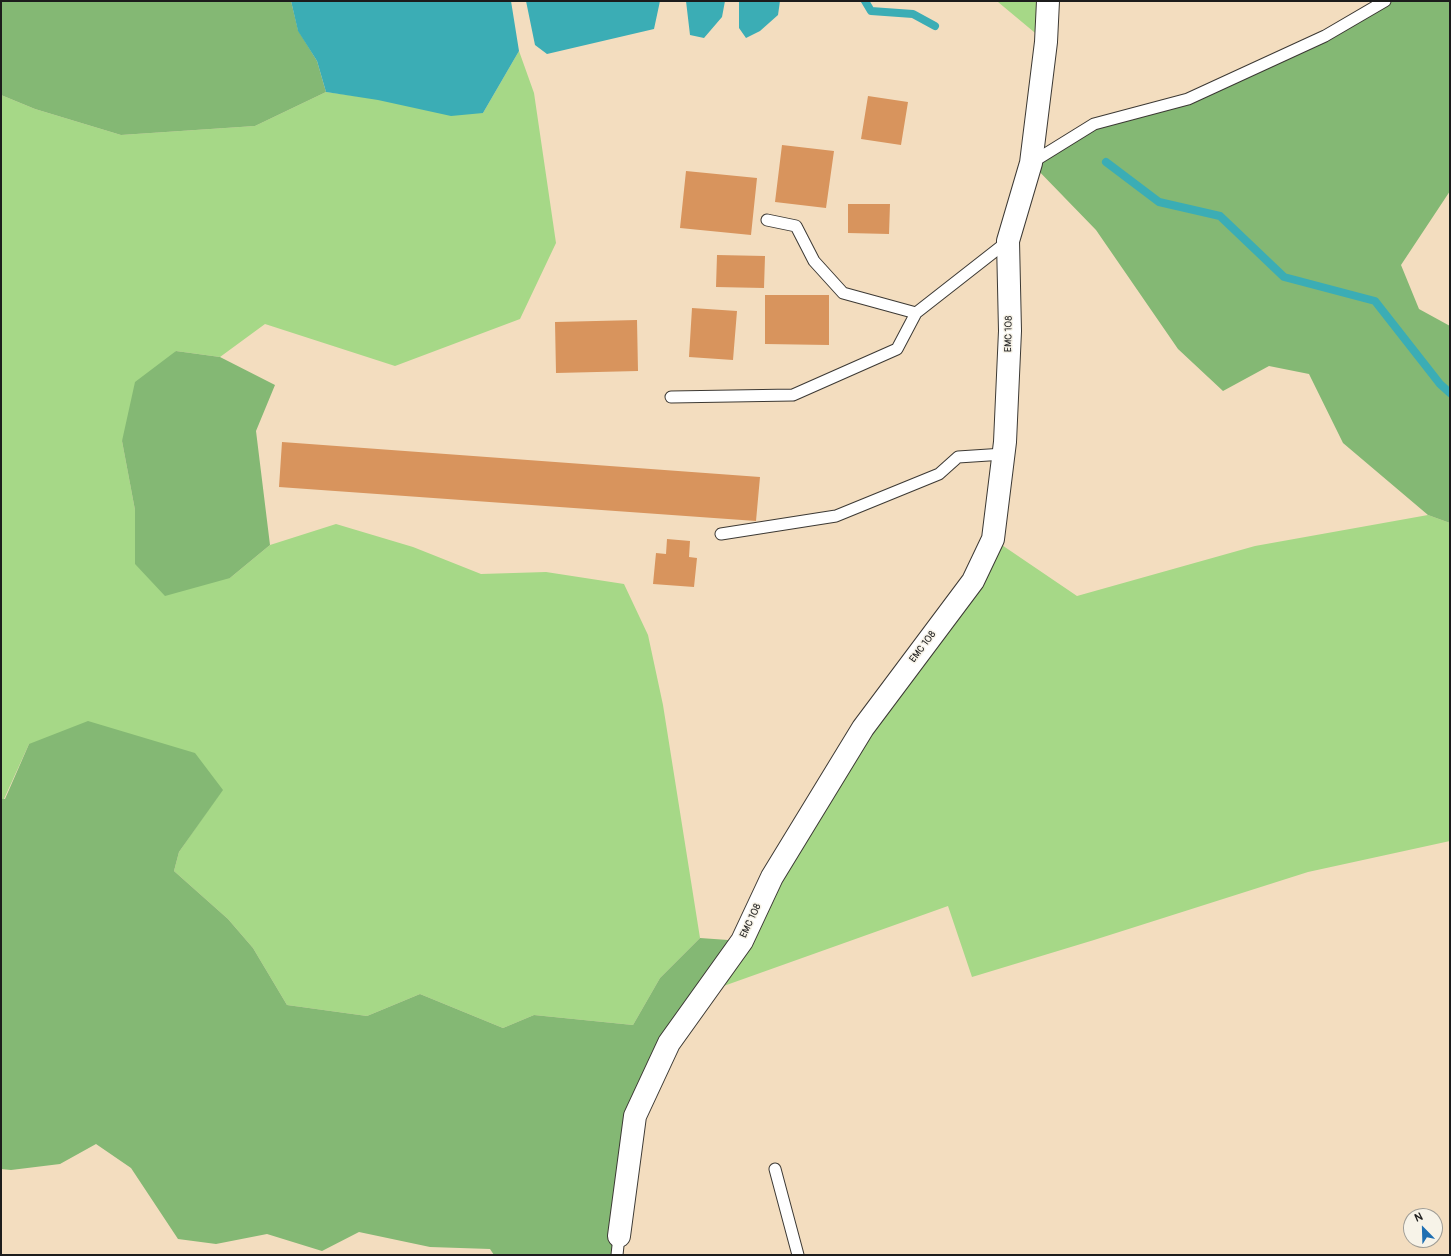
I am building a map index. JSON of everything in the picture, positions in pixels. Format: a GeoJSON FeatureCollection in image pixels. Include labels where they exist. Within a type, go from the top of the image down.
{"type":"FeatureCollection","features":[{"type":"Feature","properties":{"kind":"street","name":"EMC 108"},"geometry":{"type":"LineString","coordinates":[[618,1246],[635,1116],[669,1043],[742,941],[772,877],[863,728],[973,581],[993,539],[1004,454],[1010,331],[1008,241],[1031,163],[1046,42],[1048,1]]}},
{"type":"Feature","properties":{"kind":"lane"},"geometry":{"type":"LineString","coordinates":[[1031,163],[1094,124],[1188,99],[1325,36],[1385,1]]}},
{"type":"Feature","properties":{"kind":"lane"},"geometry":{"type":"LineString","coordinates":[[767,220],[796,226],[814,261],[843,292],[916,313]]}},
{"type":"Feature","properties":{"kind":"lane"},"geometry":{"type":"LineString","coordinates":[[671,397],[793,395],[898,348],[916,313],[1008,241]]}},
{"type":"Feature","properties":{"kind":"lane"},"geometry":{"type":"LineString","coordinates":[[720,534],[836,516],[939,474],[958,458],[1004,454]]}},
{"type":"Feature","properties":{"kind":"lane"},"geometry":{"type":"LineString","coordinates":[[775,1169],[798,1255]]}},
{"type":"Feature","properties":{"kind":"green space"},"geometry":{"type":"Polygon","coordinates":[[[1,1],[291,1],[298,30],[317,61],[326,92],[255,126],[121,135],[35,109],[1,95],[1,1]]]}},
{"type":"Feature","properties":{"kind":"green space"},"geometry":{"type":"Polygon","coordinates":[[[990,1],[1048,1],[1046,42],[998,2],[990,1]]]}},
{"type":"Feature","properties":{"kind":"green space"},"geometry":{"type":"Polygon","coordinates":[[[1385,1],[1450,1],[1450,191],[1401,265],[1419,309],[1450,326],[1450,523],[1428,515],[1343,443],[1309,374],[1269,366],[1223,391],[1178,349],[1096,230],[1031,163],[1094,124],[1188,99],[1385,1]]]}},
{"type":"Feature","properties":{"kind":"green space"},"geometry":{"type":"Polygon","coordinates":[[[519,51],[534,93],[556,243],[520,319],[395,366],[265,324],[220,357],[176,351],[122,441],[135,510],[135,564],[230,578],[270,545],[336,524],[413,547],[481,574],[546,572],[624,584],[648,635],[663,705],[700,938],[660,978],[633,1025],[534,1015],[503,1028],[420,994],[367,1016],[287,1005],[253,948],[228,919],[174,871],[179,852],[222,790],[29,744],[4,799],[1,799],[1,95],[35,109],[121,135],[255,126],[326,92],[483,113],[519,51]]]}},
{"type":"Feature","properties":{"kind":"green space"},"geometry":{"type":"Polygon","coordinates":[[[176,351],[220,357],[275,385],[256,431],[270,545],[230,578],[165,596],[135,564],[135,510],[122,441],[135,382],[176,351]]]}},
{"type":"Feature","properties":{"kind":"green space"},"geometry":{"type":"Polygon","coordinates":[[[1428,515],[1450,523],[1450,841],[1308,872],[972,977],[948,906],[704,993],[993,539],[1077,596],[1255,546],[1428,515]]]}},
{"type":"Feature","properties":{"kind":"green space"},"geometry":{"type":"Polygon","coordinates":[[[88,721],[195,753],[223,790],[179,852],[174,871],[228,919],[253,948],[287,1005],[367,1016],[420,994],[503,1028],[534,1015],[633,1025],[660,978],[700,938],[742,941],[635,1116],[617,1255],[494,1255],[490,1249],[430,1247],[359,1232],[322,1251],[267,1234],[216,1244],[178,1239],[131,1168],[96,1144],[60,1164],[11,1170],[1,1169],[1,799],[5,799],[29,744],[88,721]]]}},
{"type":"Feature","properties":{"kind":"water"},"geometry":{"type":"Polygon","coordinates":[[[291,1],[511,1],[519,51],[483,113],[451,116],[378,100],[326,92],[317,61],[298,31],[291,1]]]}},
{"type":"Feature","properties":{"kind":"water"},"geometry":{"type":"Polygon","coordinates":[[[526,1],[660,1],[654,29],[547,54],[535,45],[526,1]]]}},
{"type":"Feature","properties":{"kind":"water"},"geometry":{"type":"Polygon","coordinates":[[[686,1],[725,1],[722,17],[704,38],[690,35],[686,1]]]}},
{"type":"Feature","properties":{"kind":"water"},"geometry":{"type":"Polygon","coordinates":[[[739,1],[780,1],[778,15],[760,31],[746,38],[739,28],[739,1]]]}},
{"type":"Feature","properties":{"kind":"building"},"geometry":{"type":"Polygon","coordinates":[[[868,96],[908,102],[901,145],[861,139],[868,96]]]}},
{"type":"Feature","properties":{"kind":"building"},"geometry":{"type":"Polygon","coordinates":[[[782,145],[834,151],[826,208],[775,202],[782,145]]]}},
{"type":"Feature","properties":{"kind":"building"},"geometry":{"type":"Polygon","coordinates":[[[686,171],[757,178],[751,235],[680,228],[686,171]]]}},
{"type":"Feature","properties":{"kind":"building"},"geometry":{"type":"Polygon","coordinates":[[[848,204],[890,204],[889,234],[848,233],[848,204]]]}},
{"type":"Feature","properties":{"kind":"building"},"geometry":{"type":"Polygon","coordinates":[[[717,255],[765,256],[764,288],[716,287],[717,255]]]}},
{"type":"Feature","properties":{"kind":"building"},"geometry":{"type":"Polygon","coordinates":[[[765,295],[829,295],[829,345],[765,344],[765,295]]]}},
{"type":"Feature","properties":{"kind":"building"},"geometry":{"type":"Polygon","coordinates":[[[692,308],[737,311],[733,360],[689,357],[692,308]]]}},
{"type":"Feature","properties":{"kind":"building"},"geometry":{"type":"Polygon","coordinates":[[[637,320],[638,371],[556,373],[555,322],[637,320]]]}},
{"type":"Feature","properties":{"kind":"building"},"geometry":{"type":"Polygon","coordinates":[[[282,442],[760,477],[756,521],[279,487],[282,442]]]}},
{"type":"Feature","properties":{"kind":"building"},"geometry":{"type":"Polygon","coordinates":[[[667,539],[690,541],[689,557],[697,558],[694,587],[653,584],[656,553],[666,554],[667,539]]]}},
{"type":"Feature","properties":{"kind":"waterway"},"geometry":{"type":"LineString","coordinates":[[865,1],[871,11],[913,14],[935,26]]}},
{"type":"Feature","properties":{"kind":"waterway"},"geometry":{"type":"LineString","coordinates":[[1106,162],[1159,202],[1220,216],[1284,277],[1375,301],[1440,384],[1450,393]]}}]}
